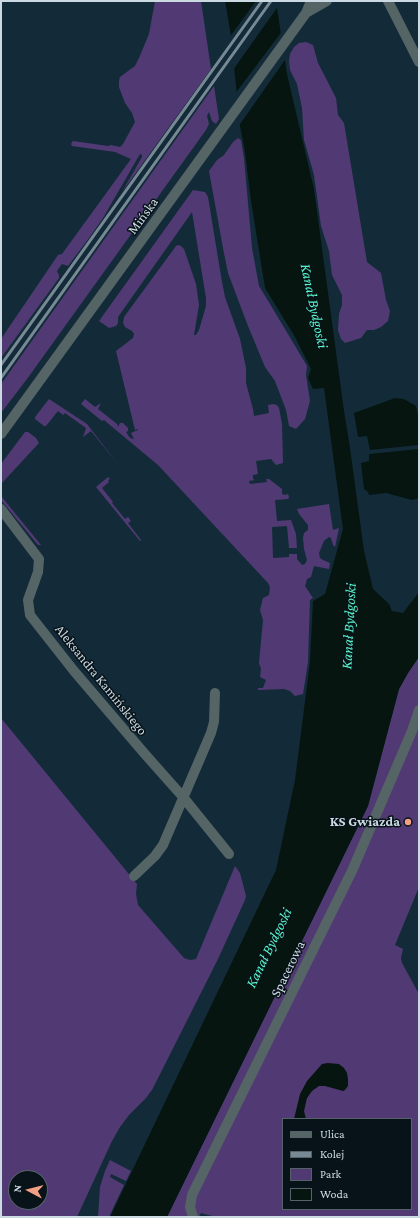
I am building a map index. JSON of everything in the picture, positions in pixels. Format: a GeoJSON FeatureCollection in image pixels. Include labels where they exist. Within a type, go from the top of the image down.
{"type":"FeatureCollection","features":[{"type":"Feature","properties":{"kind":"street","name":"Mińska"},"geometry":{"type":"LineString","coordinates":[[1,434],[306,14],[311,1]]}},
{"type":"Feature","properties":{"kind":"street","name":"Mińska"},"geometry":{"type":"LineString","coordinates":[[306,14],[327,1]]}},
{"type":"Feature","properties":{"kind":"street"},"geometry":{"type":"LineString","coordinates":[[388,1],[419,62]]}},
{"type":"Feature","properties":{"kind":"street","name":"Aleksandra Kamińskiego"},"geometry":{"type":"LineString","coordinates":[[1,510],[39,560],[38,572],[28,600],[30,615],[74,671],[183,797],[229,854]]}},
{"type":"Feature","properties":{"kind":"street"},"geometry":{"type":"LineString","coordinates":[[134,876],[156,856],[159,851],[211,733],[214,722],[216,693]]}},
{"type":"Feature","properties":{"kind":"street","name":"Spacerowa"},"geometry":{"type":"LineString","coordinates":[[193,1217],[190,1207],[192,1195],[352,871],[412,731],[419,710]]}},
{"type":"Feature","properties":{"kind":"green space"},"geometry":{"type":"Polygon","coordinates":[[[155,1],[201,1],[211,69],[122,192],[142,157],[140,154],[103,218],[68,266],[62,264],[59,268],[57,271],[59,278],[1,358],[1,339],[58,255],[62,254],[131,159],[115,152],[72,146],[71,144],[73,141],[120,147],[123,144],[135,122],[132,113],[125,103],[119,87],[119,81],[120,77],[135,66],[139,58],[149,34],[155,1]]]}},
{"type":"Feature","properties":{"kind":"green space"},"geometry":{"type":"Polygon","coordinates":[[[306,42],[313,45],[318,63],[336,98],[338,115],[344,123],[367,262],[381,273],[386,300],[390,311],[388,321],[381,327],[374,330],[367,330],[361,338],[345,343],[341,339],[338,330],[342,295],[332,275],[329,251],[321,226],[314,175],[304,140],[302,108],[297,84],[290,70],[290,54],[294,47],[299,43],[306,42]]]}},
{"type":"Feature","properties":{"kind":"green space"},"geometry":{"type":"Polygon","coordinates":[[[214,86],[219,119],[216,124],[212,121],[209,112],[207,116],[209,124],[206,130],[1,413],[1,384],[214,86]]]}},
{"type":"Feature","properties":{"kind":"green space"},"geometry":{"type":"Polygon","coordinates":[[[238,138],[241,140],[244,158],[252,248],[259,286],[307,366],[306,375],[310,401],[305,419],[296,429],[289,426],[286,410],[275,381],[265,367],[248,326],[228,273],[223,248],[209,171],[217,160],[224,155],[233,142],[238,138]]]}},
{"type":"Feature","properties":{"kind":"green space"},"geometry":{"type":"Polygon","coordinates":[[[193,190],[205,192],[208,197],[225,297],[240,339],[246,368],[246,383],[254,416],[269,413],[268,405],[277,405],[279,408],[282,424],[283,463],[276,465],[271,459],[256,461],[258,474],[253,475],[253,479],[255,480],[249,481],[250,484],[267,482],[266,479],[269,479],[282,489],[282,494],[288,494],[289,497],[288,499],[275,500],[277,521],[291,520],[296,534],[297,548],[289,548],[287,526],[272,527],[273,558],[289,557],[289,554],[297,554],[297,559],[302,565],[305,564],[307,560],[303,538],[304,533],[308,530],[308,525],[297,509],[329,504],[333,530],[339,528],[335,547],[331,538],[329,537],[324,541],[319,553],[320,558],[330,563],[329,569],[314,566],[311,577],[307,579],[305,586],[313,598],[310,600],[308,662],[303,694],[295,696],[290,691],[284,689],[258,690],[258,688],[263,688],[266,680],[260,677],[261,669],[259,663],[263,620],[260,610],[263,598],[269,595],[270,587],[268,583],[158,465],[104,420],[102,421],[81,404],[85,399],[95,407],[101,403],[98,409],[117,424],[118,427],[120,423],[123,423],[128,428],[128,431],[126,432],[130,438],[134,439],[131,433],[138,429],[135,430],[116,351],[133,338],[134,334],[125,327],[123,323],[124,317],[178,245],[184,249],[196,284],[199,305],[194,335],[196,335],[199,330],[206,306],[206,298],[192,212],[118,317],[118,323],[116,326],[109,328],[99,321],[193,190]]]}},
{"type":"Feature","properties":{"kind":"green space"},"geometry":{"type":"Polygon","coordinates":[[[49,399],[87,424],[117,463],[91,431],[83,437],[86,428],[65,413],[63,415],[58,411],[46,426],[35,419],[49,399]]]}},
{"type":"Feature","properties":{"kind":"green space"},"geometry":{"type":"Polygon","coordinates":[[[25,432],[28,432],[36,438],[39,443],[1,484],[1,464],[25,432]]]}},
{"type":"Feature","properties":{"kind":"green space"},"geometry":{"type":"Polygon","coordinates":[[[108,477],[110,479],[108,480],[109,482],[102,488],[125,519],[128,517],[131,521],[128,523],[141,540],[140,541],[96,487],[108,477]]]}},
{"type":"Feature","properties":{"kind":"green space"},"geometry":{"type":"Polygon","coordinates":[[[1,496],[41,545],[38,545],[1,500],[1,496]]]}},
{"type":"Feature","properties":{"kind":"green space"},"geometry":{"type":"Polygon","coordinates":[[[419,656],[419,887],[395,945],[403,949],[401,958],[402,963],[419,994],[419,1217],[216,1217],[201,1213],[199,1217],[167,1217],[368,806],[399,689],[419,656]]]}},
{"type":"Feature","properties":{"kind":"green space"},"geometry":{"type":"Polygon","coordinates":[[[1,718],[137,884],[136,894],[138,905],[184,958],[190,960],[196,959],[235,866],[240,873],[246,896],[217,961],[152,1090],[120,1127],[77,1217],[1,1217],[1,718]]]}},
{"type":"Feature","properties":{"kind":"green space"},"geometry":{"type":"Polygon","coordinates":[[[110,1160],[131,1171],[126,1181],[111,1174],[110,1177],[124,1185],[109,1217],[98,1217],[100,1187],[110,1160]]]}},
{"type":"Feature","properties":{"kind":"water","name":"Kanał Bydgoski"},"geometry":{"type":"Polygon","coordinates":[[[225,1],[276,1],[287,74],[314,189],[364,551],[373,589],[389,604],[392,611],[403,613],[419,592],[419,657],[399,689],[368,806],[167,1217],[110,1217],[276,870],[295,780],[310,662],[313,601],[325,594],[343,529],[324,388],[313,389],[308,378],[311,369],[295,337],[265,288],[240,126],[231,36],[225,1]]]}},
{"type":"Feature","properties":{"kind":"water"},"geometry":{"type":"Polygon","coordinates":[[[395,398],[404,399],[416,406],[419,420],[419,445],[370,450],[367,436],[358,437],[354,413],[395,398]]]}},
{"type":"Feature","properties":{"kind":"water"},"geometry":{"type":"Polygon","coordinates":[[[419,449],[419,498],[412,500],[386,493],[369,495],[364,489],[361,463],[369,461],[369,454],[419,449]]]}},
{"type":"Feature","properties":{"kind":"water"},"geometry":{"type":"Polygon","coordinates":[[[322,1064],[339,1064],[344,1068],[347,1073],[348,1086],[343,1091],[325,1086],[319,1086],[312,1091],[307,1098],[304,1111],[306,1118],[294,1118],[300,1094],[307,1081],[322,1064]]]}},
{"type":"Feature","properties":{"kind":"pier"},"geometry":{"type":"Polygon","coordinates":[[[256,1],[278,1],[279,5],[233,70],[229,38],[256,1]]]}},
{"type":"Feature","properties":{"kind":"pier"},"geometry":{"type":"Polygon","coordinates":[[[283,30],[287,57],[238,127],[235,94],[283,30]]]}},
{"type":"Feature","properties":{"kind":"railway"},"geometry":{"type":"LineString","coordinates":[[1,365],[262,1]]}},
{"type":"Feature","properties":{"kind":"railway"},"geometry":{"type":"LineString","coordinates":[[1,378],[271,1]]}},
{"type":"Feature","properties":{"kind":"place","name":"KS Gwiazda"},"geometry":{"type":"Point","coordinates":[408,822]}}]}
